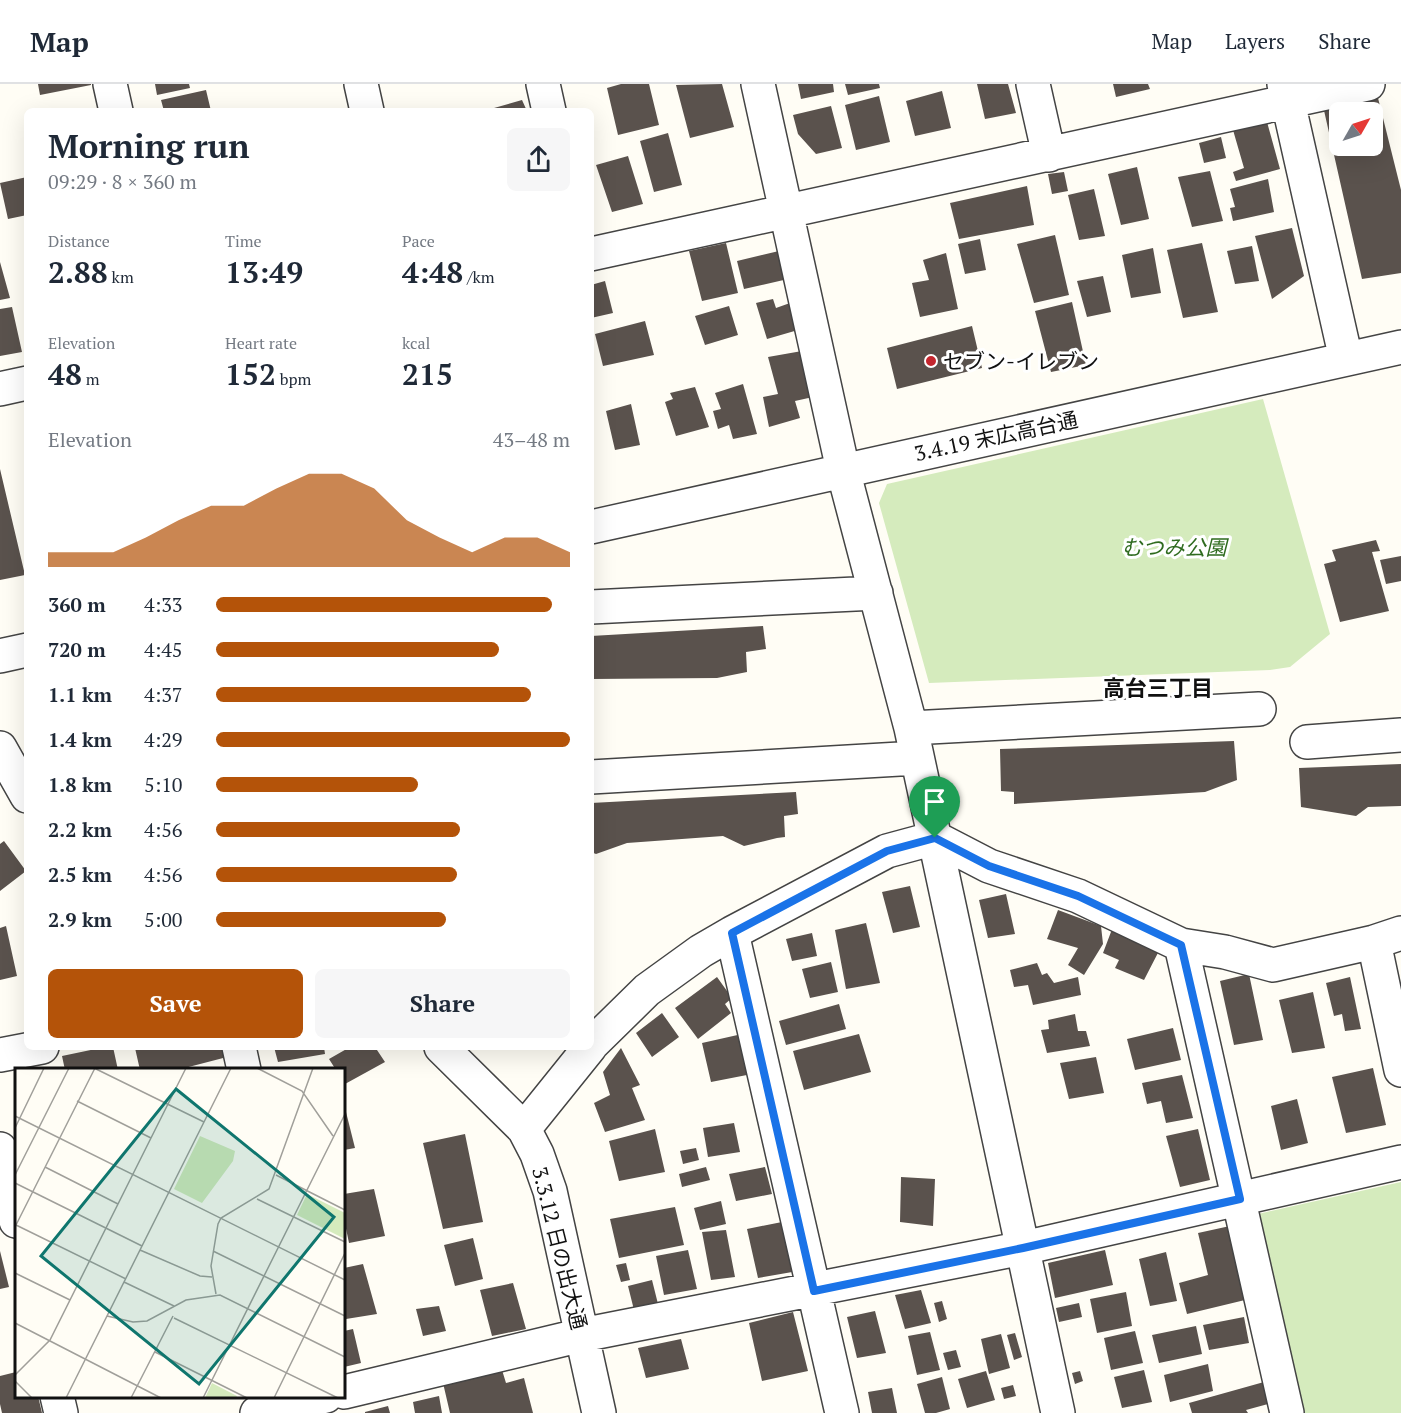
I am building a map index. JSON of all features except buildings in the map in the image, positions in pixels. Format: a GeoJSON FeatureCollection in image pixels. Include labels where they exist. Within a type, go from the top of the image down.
{"type":"FeatureCollection","features":[{"type":"Feature","properties":{"kind":"street"},"geometry":{"type":"LineString","coordinates":[[110,84],[115,108]]}},
{"type":"Feature","properties":{"kind":"street"},"geometry":{"type":"LineString","coordinates":[[361,84],[366,108]]}},
{"type":"Feature","properties":{"kind":"street"},"geometry":{"type":"LineString","coordinates":[[543,84],[548,108]]}},
{"type":"Feature","properties":{"kind":"street"},"geometry":{"type":"LineString","coordinates":[[758,84],[843,470],[914,743],[1058,1413]]}},
{"type":"Feature","properties":{"kind":"street"},"geometry":{"type":"LineString","coordinates":[[1033,84],[1048,155]]}},
{"type":"Feature","properties":{"kind":"street"},"geometry":{"type":"LineString","coordinates":[[594,253],[1048,155],[1286,93],[1368,84]]}},
{"type":"Feature","properties":{"kind":"street"},"geometry":{"type":"LineString","coordinates":[[1286,93],[1346,359]]}},
{"type":"Feature","properties":{"kind":"street","name":"3.4.19 末広高台通"},"geometry":{"type":"LineString","coordinates":[[594,525],[1401,347]]}},
{"type":"Feature","properties":{"kind":"street"},"geometry":{"type":"LineString","coordinates":[[0,389],[24,384]]}},
{"type":"Feature","properties":{"kind":"street"},"geometry":{"type":"LineString","coordinates":[[594,607],[876,593]]}},
{"type":"Feature","properties":{"kind":"street"},"geometry":{"type":"LineString","coordinates":[[0,656],[24,651]]}},
{"type":"Feature","properties":{"kind":"street"},"geometry":{"type":"LineString","coordinates":[[594,777],[1258,710]]}},
{"type":"Feature","properties":{"kind":"street"},"geometry":{"type":"LineString","coordinates":[[1307,742],[1401,735]]}},
{"type":"Feature","properties":{"kind":"street"},"geometry":{"type":"LineString","coordinates":[[0,748],[24,791]]}},
{"type":"Feature","properties":{"kind":"street"},"geometry":{"type":"LineString","coordinates":[[594,1038],[647,990],[701,951],[887,851],[935,838],[989,866],[1078,896],[1181,945],[1225,952],[1273,965],[1388,938],[1401,1070]]}},
{"type":"Feature","properties":{"kind":"street"},"geometry":{"type":"LineString","coordinates":[[732,933],[842,1413]]}},
{"type":"Feature","properties":{"kind":"street"},"geometry":{"type":"LineString","coordinates":[[1181,945],[1287,1413]]}},
{"type":"Feature","properties":{"kind":"street"},"geometry":{"type":"LineString","coordinates":[[0,1055],[26,1050]]}},
{"type":"Feature","properties":{"kind":"street"},"geometry":{"type":"LineString","coordinates":[[240,1050],[244,1068]]}},
{"type":"Feature","properties":{"kind":"street","name":"3.3.12 日の出大通"},"geometry":{"type":"LineString","coordinates":[[444,1050],[524,1129],[537,1154],[550,1191],[598,1413]]}},
{"type":"Feature","properties":{"kind":"street"},"geometry":{"type":"LineString","coordinates":[[524,1129],[584,1050]]}},
{"type":"Feature","properties":{"kind":"street"},"geometry":{"type":"LineString","coordinates":[[0,1149],[15,1216]]}},
{"type":"Feature","properties":{"kind":"street"},"geometry":{"type":"LineString","coordinates":[[345,1394],[582,1335],[1023,1248],[1401,1162]]}},
{"type":"Feature","properties":{"kind":"street"},"geometry":{"type":"LineString","coordinates":[[57,1398],[61,1413]]}},
{"type":"Feature","properties":{"kind":"street"},"geometry":{"type":"LineString","coordinates":[[257,1413],[327,1399]]}},
{"type":"Feature","properties":{"kind":"green space","name":"むつみ公園"},"geometry":{"type":"Polygon","coordinates":[[[1263,399],[1330,634],[1290,667],[1270,670],[929,683],[879,503],[887,484],[1263,399]]]}},
{"type":"Feature","properties":{"kind":"green space"},"geometry":{"type":"Polygon","coordinates":[[[1401,1182],[1401,1413],[1302,1413],[1258,1214],[1401,1182]]]}},
{"type":"Feature","properties":{"kind":"place","name":"セブン-イレブン"},"geometry":{"type":"Point","coordinates":[931,361]}},
{"type":"Feature","properties":{"kind":"district","name":"高台三丁目"},"geometry":{"type":"Point","coordinates":[1158,687]}},
{"type":"Feature","properties":{"kind":"route"},"geometry":{"type":"LineString","coordinates":[[935,838],[989,866],[1078,896],[1181,945],[1240,1199],[1023,1248],[814,1291],[732,933],[887,851],[935,838]]}}]}
